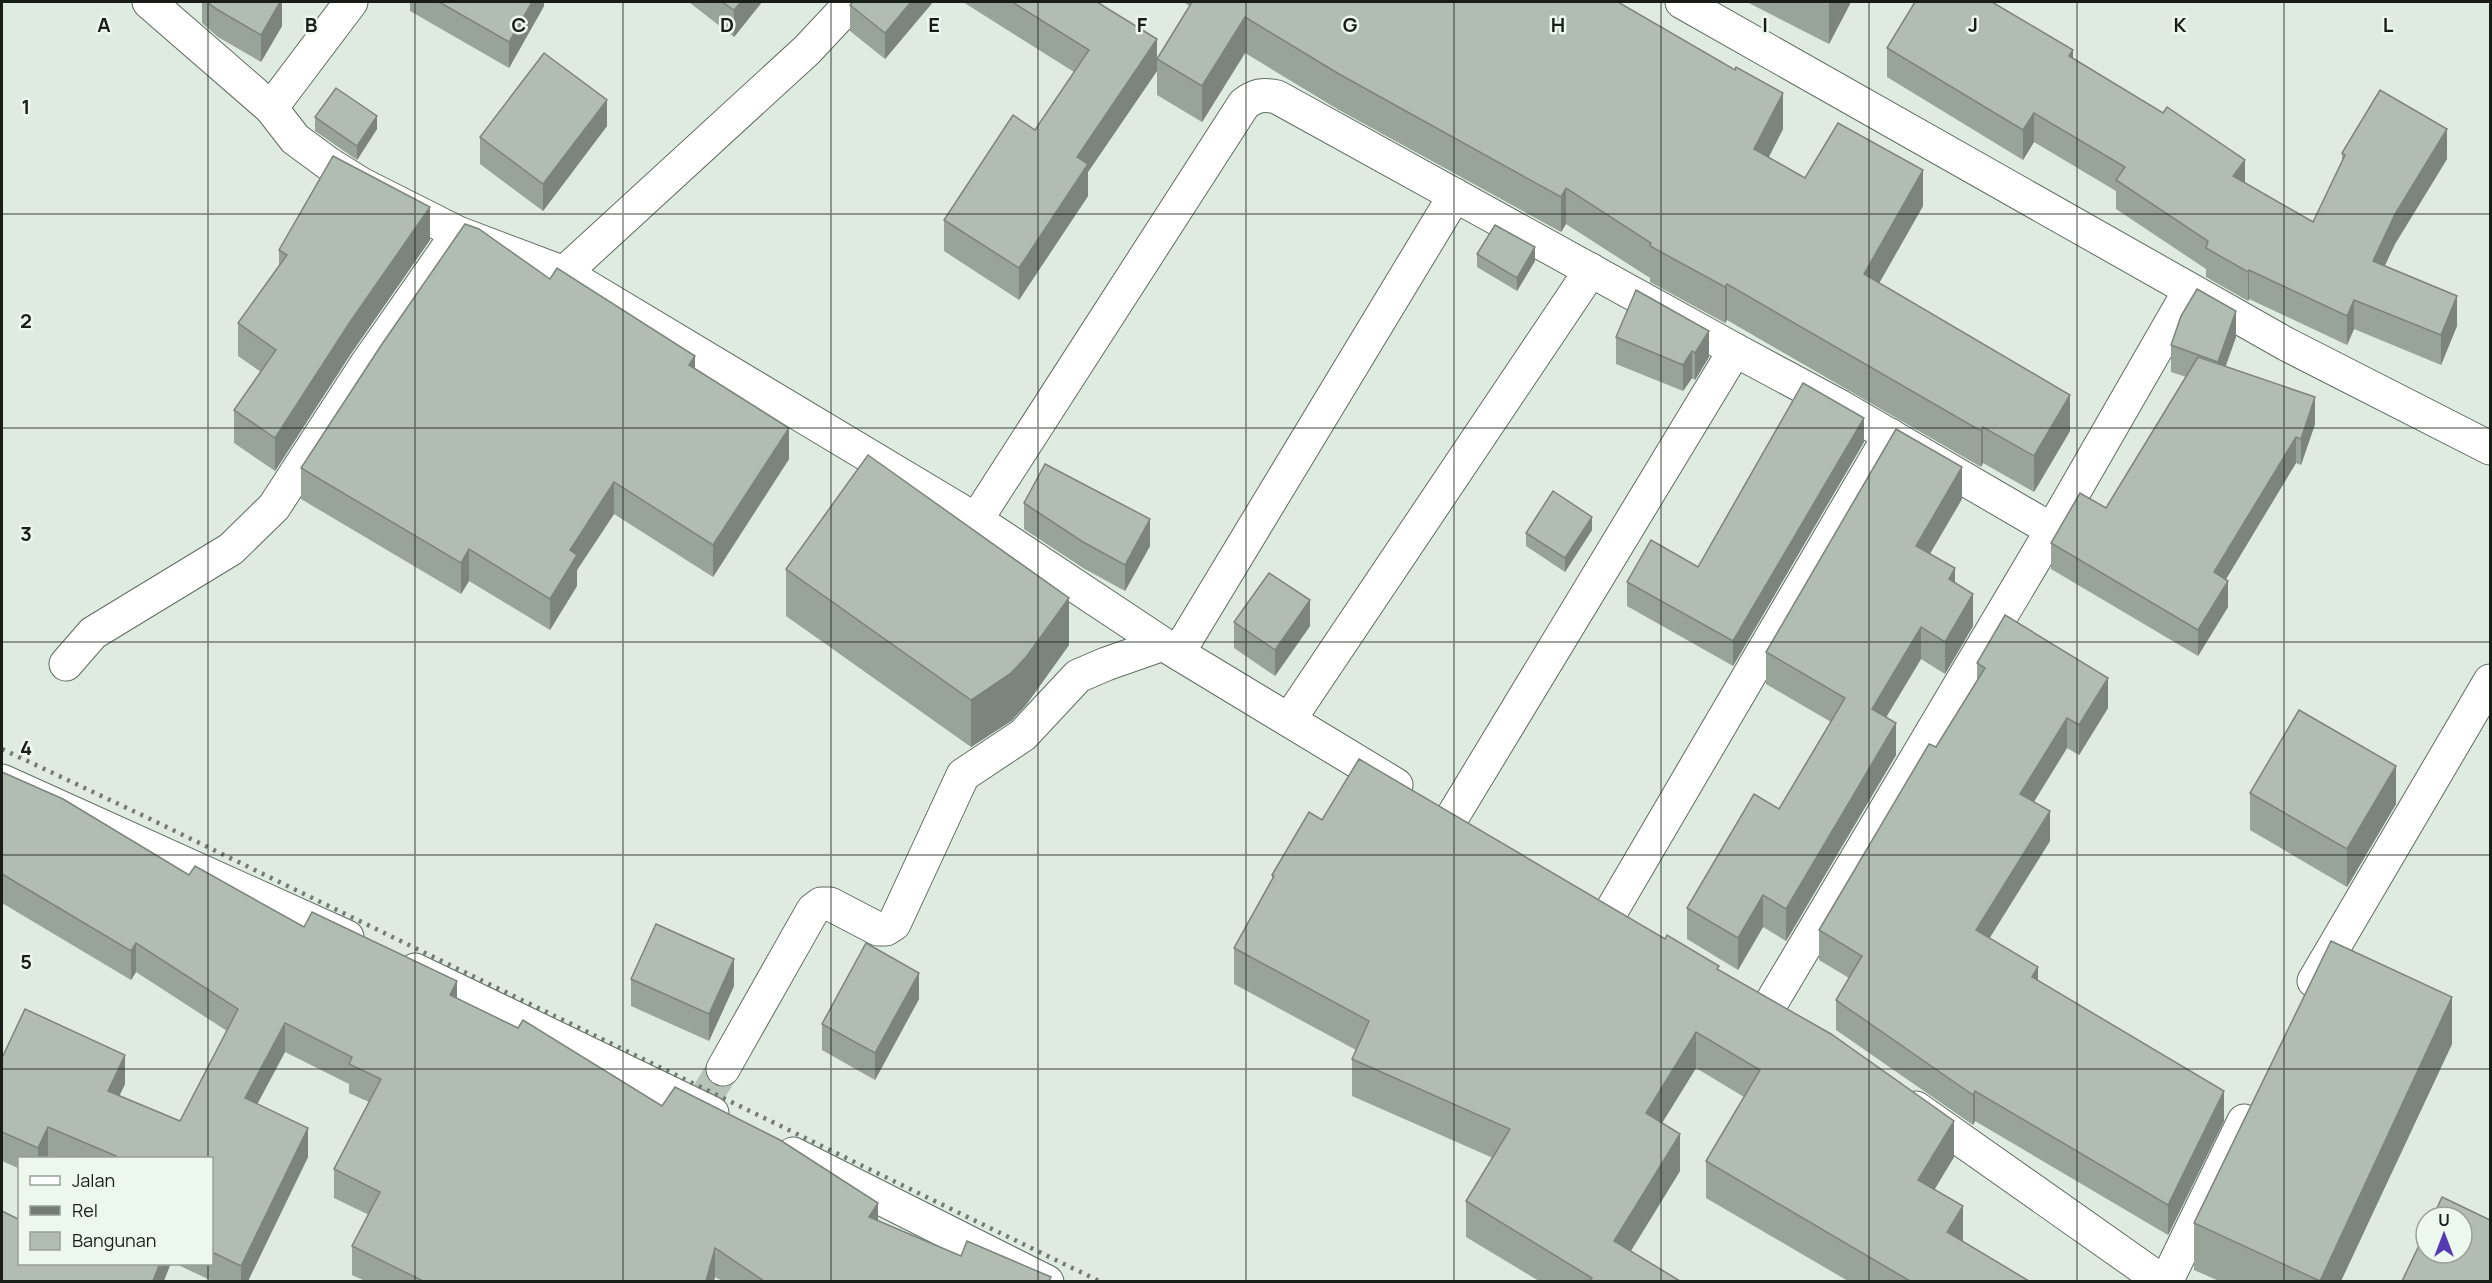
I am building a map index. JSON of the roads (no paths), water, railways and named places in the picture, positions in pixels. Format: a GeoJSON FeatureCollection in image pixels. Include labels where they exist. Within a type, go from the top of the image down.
{"type":"FeatureCollection","features":[{"type":"Feature","properties":{"kind":"street"},"geometry":{"type":"LineString","coordinates":[[149,2],[271,108],[295,139],[329,164],[361,184],[458,233],[564,273],[975,520],[1170,649],[1481,837]]}},
{"type":"Feature","properties":{"kind":"street"},"geometry":{"type":"LineString","coordinates":[[271,108],[351,2]]}},
{"type":"Feature","properties":{"kind":"street"},"geometry":{"type":"LineString","coordinates":[[564,273],[807,50],[852,2]]}},
{"type":"Feature","properties":{"kind":"street"},"geometry":{"type":"LineString","coordinates":[[1682,2],[2286,344],[2490,448]]}},
{"type":"Feature","properties":{"kind":"street"},"geometry":{"type":"LineString","coordinates":[[975,520],[1244,104],[1264,94],[1277,97],[1890,435],[2052,530]]}},
{"type":"Feature","properties":{"kind":"street"},"geometry":{"type":"LineString","coordinates":[[723,1070],[813,910],[821,904],[830,904],[878,929],[886,929],[894,924],[963,775],[1023,735],[1078,676],[1106,664],[1170,649],[1455,195]]}},
{"type":"Feature","properties":{"kind":"street"},"geometry":{"type":"LineString","coordinates":[[66,664],[93,633],[231,549],[274,507],[366,364],[458,233]]}},
{"type":"Feature","properties":{"kind":"street"},"geometry":{"type":"LineString","coordinates":[[1289,720],[1591,270]]}},
{"type":"Feature","properties":{"kind":"street"},"geometry":{"type":"LineString","coordinates":[[1767,1010],[2052,530],[2190,290]]}},
{"type":"Feature","properties":{"kind":"street"},"geometry":{"type":"LineString","coordinates":[[1451,819],[1735,350]]}},
{"type":"Feature","properties":{"kind":"street"},"geometry":{"type":"LineString","coordinates":[[1609,915],[1890,435]]}},
{"type":"Feature","properties":{"kind":"street"},"geometry":{"type":"LineString","coordinates":[[2301,1008],[2316,976],[2490,681]]}},
{"type":"Feature","properties":{"kind":"street"},"geometry":{"type":"LineString","coordinates":[[2,781],[272,902],[704,1103],[754,1134],[1047,1281]]}},
{"type":"Feature","properties":{"kind":"street"},"geometry":{"type":"LineString","coordinates":[[1579,897],[1638,933]]}},
{"type":"Feature","properties":{"kind":"street"},"geometry":{"type":"LineString","coordinates":[[1737,993],[1794,1027]]}},
{"type":"Feature","properties":{"kind":"street"},"geometry":{"type":"LineString","coordinates":[[1889,1089],[2164,1281],[2259,1092]]}},
{"type":"Feature","properties":{"kind":"tunnel"},"geometry":{"type":"LineString","coordinates":[[706,1097],[723,1069]]}},
{"type":"Feature","properties":{"kind":"railway"},"geometry":{"type":"LineString","coordinates":[[2,749],[1101,1282]]}}]}
